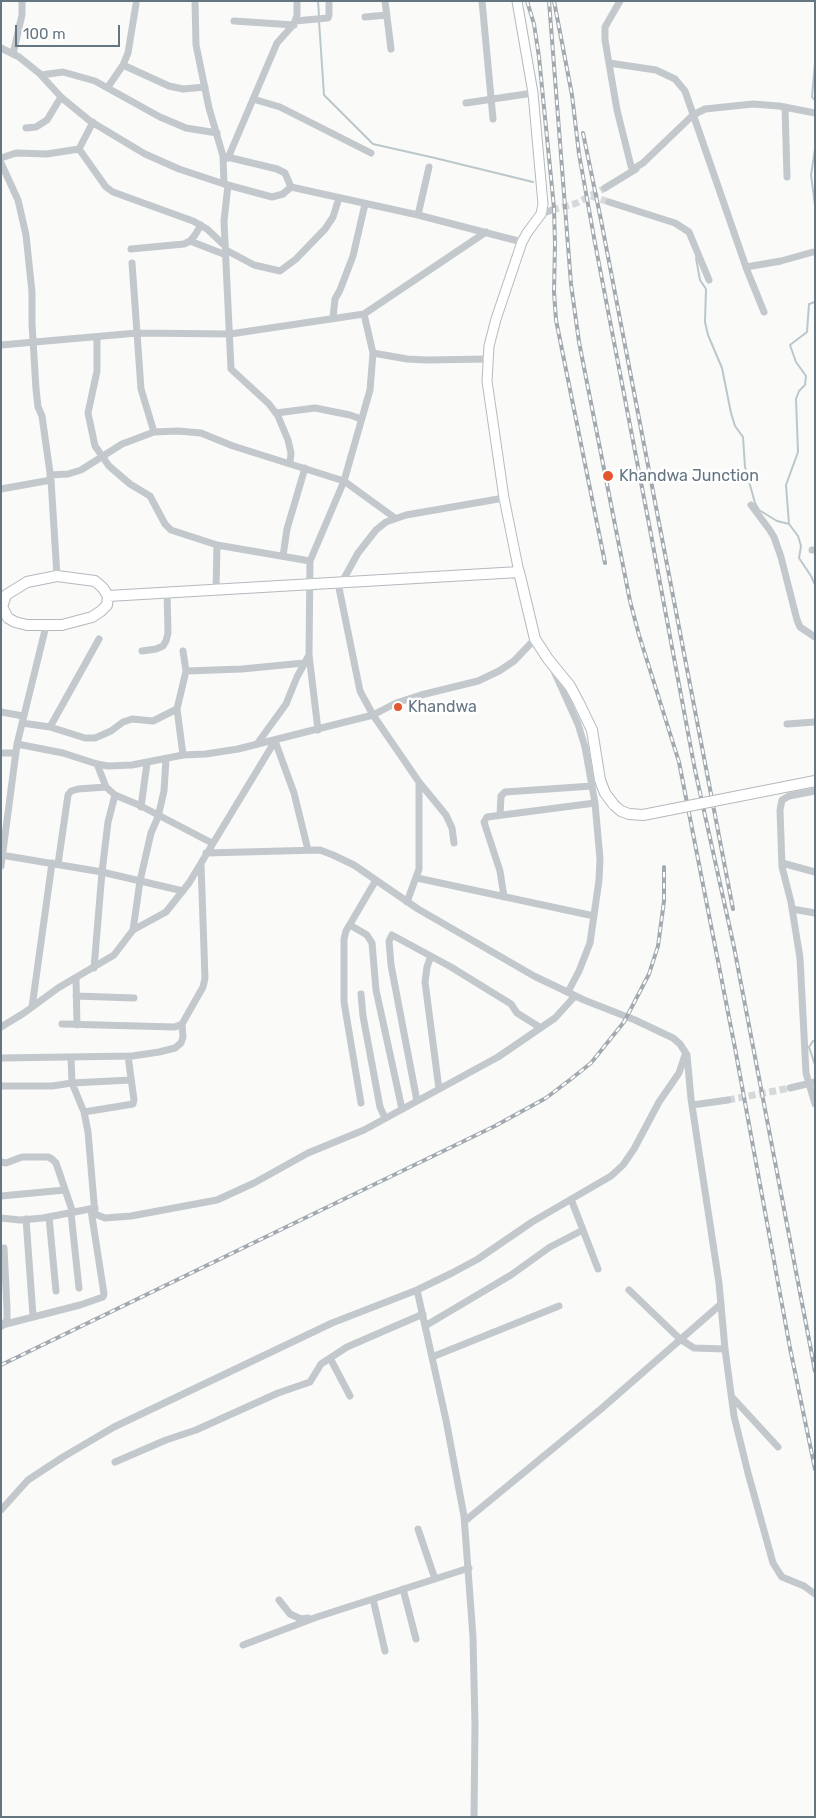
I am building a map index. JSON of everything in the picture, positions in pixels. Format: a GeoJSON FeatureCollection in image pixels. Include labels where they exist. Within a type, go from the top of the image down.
{"type":"FeatureCollection","features":[{"type":"Feature","properties":{"kind":"highway"},"geometry":{"type":"LineString","coordinates":[[108,596],[519,572],[535,639],[548,660],[570,686],[592,730],[600,780],[605,793],[614,805],[629,814],[643,815],[815,781]]}},
{"type":"Feature","properties":{"kind":"highway"},"geometry":{"type":"LineString","coordinates":[[57,576],[95,581],[108,596],[107,605],[92,617],[62,625],[28,625],[8,618],[2,607],[6,595],[27,582],[57,576]]}},
{"type":"Feature","properties":{"kind":"main road"},"geometry":{"type":"LineString","coordinates":[[517,1],[533,93],[543,204],[541,214],[522,242],[496,319],[489,346],[487,381],[504,498],[519,572]]}},
{"type":"Feature","properties":{"kind":"street"},"geometry":{"type":"LineString","coordinates":[[13,54],[22,16],[22,1]]}},
{"type":"Feature","properties":{"kind":"street"},"geometry":{"type":"LineString","coordinates":[[195,1],[196,45],[209,108],[225,157],[224,221],[232,369],[276,413],[288,440],[291,453],[290,463]]}},
{"type":"Feature","properties":{"kind":"street"},"geometry":{"type":"LineString","coordinates":[[225,157],[277,43],[294,23],[297,15],[297,1]]}},
{"type":"Feature","properties":{"kind":"street"},"geometry":{"type":"LineString","coordinates":[[234,21],[294,23],[325,18],[330,16],[329,1]]}},
{"type":"Feature","properties":{"kind":"street"},"geometry":{"type":"LineString","coordinates":[[385,1],[391,49]]}},
{"type":"Feature","properties":{"kind":"street"},"geometry":{"type":"LineString","coordinates":[[482,1],[493,119]]}},
{"type":"Feature","properties":{"kind":"street"},"geometry":{"type":"LineString","coordinates":[[611,16],[612,1]]}},
{"type":"Feature","properties":{"kind":"street"},"geometry":{"type":"LineString","coordinates":[[620,1],[605,27],[605,40],[630,166],[636,169]]}},
{"type":"Feature","properties":{"kind":"street"},"geometry":{"type":"LineString","coordinates":[[108,87],[123,65],[132,35],[136,4]]}},
{"type":"Feature","properties":{"kind":"street"},"geometry":{"type":"LineString","coordinates":[[365,17],[386,15]]}},
{"type":"Feature","properties":{"kind":"street"},"geometry":{"type":"LineString","coordinates":[[1,49],[19,57],[41,75],[61,97],[93,122],[145,154],[179,169],[226,185],[272,197],[283,194],[291,187]]}},
{"type":"Feature","properties":{"kind":"street"},"geometry":{"type":"LineString","coordinates":[[609,63],[656,70],[675,79],[685,91],[746,267],[764,312]]}},
{"type":"Feature","properties":{"kind":"street"},"geometry":{"type":"LineString","coordinates":[[123,65],[169,86],[183,89],[205,86]]}},
{"type":"Feature","properties":{"kind":"street"},"geometry":{"type":"LineString","coordinates":[[41,75],[63,72],[95,80],[160,117],[186,128],[217,133]]}},
{"type":"Feature","properties":{"kind":"street"},"geometry":{"type":"LineString","coordinates":[[466,103],[533,93]]}},
{"type":"Feature","properties":{"kind":"street"},"geometry":{"type":"LineString","coordinates":[[26,128],[41,125],[47,120],[61,97]]}},
{"type":"Feature","properties":{"kind":"street"},"geometry":{"type":"LineString","coordinates":[[253,99],[280,107],[371,153]]}},
{"type":"Feature","properties":{"kind":"street"},"geometry":{"type":"LineString","coordinates":[[605,188],[636,169],[693,114],[705,109],[753,104],[785,107],[815,113]]}},
{"type":"Feature","properties":{"kind":"street"},"geometry":{"type":"LineString","coordinates":[[785,107],[788,177]]}},
{"type":"Feature","properties":{"kind":"street"},"geometry":{"type":"LineString","coordinates":[[80,149],[93,122]]}},
{"type":"Feature","properties":{"kind":"street"},"geometry":{"type":"LineString","coordinates":[[1,158],[16,153],[47,154],[80,149]]}},
{"type":"Feature","properties":{"kind":"street"},"geometry":{"type":"LineString","coordinates":[[80,149],[106,187],[113,192],[193,221],[200,225],[226,250]]}},
{"type":"Feature","properties":{"kind":"street"},"geometry":{"type":"LineString","coordinates":[[225,157],[277,169],[285,173],[291,187]]}},
{"type":"Feature","properties":{"kind":"street"},"geometry":{"type":"LineString","coordinates":[[1,163],[3,175],[18,200],[26,235],[32,292],[36,389],[38,406],[42,416],[50,478],[57,576]]}},
{"type":"Feature","properties":{"kind":"street"},"geometry":{"type":"LineString","coordinates":[[418,215],[428,166]]}},
{"type":"Feature","properties":{"kind":"street"},"geometry":{"type":"LineString","coordinates":[[291,187],[418,215],[522,242]]}},
{"type":"Feature","properties":{"kind":"street"},"geometry":{"type":"LineString","coordinates":[[190,241],[226,250],[254,265],[280,272],[296,259],[325,229],[334,217],[339,198]]}},
{"type":"Feature","properties":{"kind":"street"},"geometry":{"type":"LineString","coordinates":[[609,202],[675,223],[689,232],[709,280]]}},
{"type":"Feature","properties":{"kind":"street"},"geometry":{"type":"LineString","coordinates":[[333,318],[335,298],[353,256],[365,204]]}},
{"type":"Feature","properties":{"kind":"street"},"geometry":{"type":"LineString","coordinates":[[541,214],[552,210]]}},
{"type":"Feature","properties":{"kind":"street"},"geometry":{"type":"LineString","coordinates":[[131,250],[184,244],[190,241],[200,225]]}},
{"type":"Feature","properties":{"kind":"street"},"geometry":{"type":"LineString","coordinates":[[1,345],[137,333],[230,334],[364,314],[486,232]]}},
{"type":"Feature","properties":{"kind":"street"},"geometry":{"type":"LineString","coordinates":[[746,267],[781,261],[813,252]]}},
{"type":"Feature","properties":{"kind":"street"},"geometry":{"type":"LineString","coordinates":[[132,263],[141,389],[154,432]]}},
{"type":"Feature","properties":{"kind":"street"},"geometry":{"type":"LineString","coordinates":[[318,730],[309,655],[310,561],[344,481],[370,390],[373,353],[364,314]]}},
{"type":"Feature","properties":{"kind":"street"},"geometry":{"type":"LineString","coordinates":[[97,337],[97,371],[88,413],[92,437],[101,456],[119,475],[150,496],[165,524],[171,530],[217,545],[310,561]]}},
{"type":"Feature","properties":{"kind":"street"},"geometry":{"type":"LineString","coordinates":[[373,353],[426,360],[488,359]]}},
{"type":"Feature","properties":{"kind":"street"},"geometry":{"type":"LineString","coordinates":[[276,413],[315,408],[344,413],[361,419]]}},
{"type":"Feature","properties":{"kind":"street"},"geometry":{"type":"LineString","coordinates":[[1,488],[82,470],[122,444],[154,432],[178,431],[201,433],[234,446],[344,481],[395,518]]}},
{"type":"Feature","properties":{"kind":"street"},"geometry":{"type":"LineString","coordinates":[[283,556],[287,529],[305,468]]}},
{"type":"Feature","properties":{"kind":"street"},"geometry":{"type":"LineString","coordinates":[[454,843],[450,822],[419,782],[373,715],[360,690],[340,582],[358,553],[376,530],[395,518],[504,498]]}},
{"type":"Feature","properties":{"kind":"street"},"geometry":{"type":"LineString","coordinates":[[750,505],[770,529],[774,537],[782,557],[800,627],[815,637]]}},
{"type":"Feature","properties":{"kind":"street"},"geometry":{"type":"LineString","coordinates":[[216,589],[217,545]]}},
{"type":"Feature","properties":{"kind":"street"},"geometry":{"type":"LineString","coordinates":[[142,650],[156,649],[166,641],[168,633],[167,592]]}},
{"type":"Feature","properties":{"kind":"street"},"geometry":{"type":"LineString","coordinates":[[1,866],[17,744],[46,626]]}},
{"type":"Feature","properties":{"kind":"street"},"geometry":{"type":"LineString","coordinates":[[50,727],[99,639]]}},
{"type":"Feature","properties":{"kind":"street"},"geometry":{"type":"LineString","coordinates":[[17,744],[63,752],[98,764],[120,766],[147,763],[183,755],[206,754],[276,741],[373,715],[404,700],[478,681],[514,661],[535,639]]}},
{"type":"Feature","properties":{"kind":"street"},"geometry":{"type":"LineString","coordinates":[[183,651],[186,671],[177,709],[183,755]]}},
{"type":"Feature","properties":{"kind":"street"},"geometry":{"type":"LineString","coordinates":[[257,744],[286,704],[309,655]]}},
{"type":"Feature","properties":{"kind":"street"},"geometry":{"type":"LineString","coordinates":[[548,660],[578,724],[585,747],[592,786],[600,859],[600,880],[590,943],[568,992]]}},
{"type":"Feature","properties":{"kind":"street"},"geometry":{"type":"LineString","coordinates":[[186,671],[242,669],[304,663]]}},
{"type":"Feature","properties":{"kind":"street"},"geometry":{"type":"LineString","coordinates":[[1,712],[79,737],[95,738],[111,731],[122,722],[132,719],[153,721],[177,709]]}},
{"type":"Feature","properties":{"kind":"street"},"geometry":{"type":"LineString","coordinates":[[787,724],[815,722]]}},
{"type":"Feature","properties":{"kind":"street"},"geometry":{"type":"LineString","coordinates":[[1,1027],[58,988],[114,956],[133,930],[166,912],[182,892],[276,741]]}},
{"type":"Feature","properties":{"kind":"street"},"geometry":{"type":"LineString","coordinates":[[276,741],[294,793],[308,850]]}},
{"type":"Feature","properties":{"kind":"street"},"geometry":{"type":"LineString","coordinates":[[1,753],[16,753]]}},
{"type":"Feature","properties":{"kind":"street"},"geometry":{"type":"LineString","coordinates":[[133,930],[140,881],[151,833],[158,817],[164,792],[166,759]]}},
{"type":"Feature","properties":{"kind":"street"},"geometry":{"type":"LineString","coordinates":[[141,807],[147,763]]}},
{"type":"Feature","properties":{"kind":"street"},"geometry":{"type":"LineString","coordinates":[[98,764],[106,787],[114,795],[212,844]]}},
{"type":"Feature","properties":{"kind":"street"},"geometry":{"type":"LineString","coordinates":[[407,902],[417,878],[420,856],[419,782]]}},
{"type":"Feature","properties":{"kind":"street"},"geometry":{"type":"LineString","coordinates":[[500,815],[501,796],[504,792],[592,786]]}},
{"type":"Feature","properties":{"kind":"street"},"geometry":{"type":"LineString","coordinates":[[32,1007],[68,795],[71,791],[78,789],[106,787]]}},
{"type":"Feature","properties":{"kind":"street"},"geometry":{"type":"LineString","coordinates":[[815,791],[789,796],[782,800],[780,810],[782,863],[800,958],[803,1052],[815,1104]]}},
{"type":"Feature","properties":{"kind":"street"},"geometry":{"type":"LineString","coordinates":[[94,968],[102,872],[108,822],[114,795]]}},
{"type":"Feature","properties":{"kind":"street"},"geometry":{"type":"LineString","coordinates":[[504,897],[500,871],[484,822],[487,817],[594,802]]}},
{"type":"Feature","properties":{"kind":"street"},"geometry":{"type":"LineString","coordinates":[[206,853],[320,850],[333,855],[354,866],[407,902],[534,976],[575,996],[635,1020],[673,1038],[688,1055],[692,1105],[709,1212],[734,1416],[773,1563],[782,1577],[804,1586],[815,1594]]}},
{"type":"Feature","properties":{"kind":"street"},"geometry":{"type":"LineString","coordinates":[[2,855],[102,872],[182,892]]}},
{"type":"Feature","properties":{"kind":"street"},"geometry":{"type":"LineString","coordinates":[[1,1058],[128,1056],[175,1048],[181,1043],[183,1037],[182,1024],[203,987],[205,978],[201,862]]}},
{"type":"Feature","properties":{"kind":"street"},"geometry":{"type":"LineString","coordinates":[[782,863],[815,872]]}},
{"type":"Feature","properties":{"kind":"street"},"geometry":{"type":"LineString","coordinates":[[417,878],[594,916]]}},
{"type":"Feature","properties":{"kind":"street"},"geometry":{"type":"LineString","coordinates":[[361,1102],[344,1002],[344,939],[376,880]]}},
{"type":"Feature","properties":{"kind":"street"},"geometry":{"type":"LineString","coordinates":[[792,909],[815,913]]}},
{"type":"Feature","properties":{"kind":"street"},"geometry":{"type":"LineString","coordinates":[[350,925],[367,935],[372,943],[376,990],[402,1109]]}},
{"type":"Feature","properties":{"kind":"street"},"geometry":{"type":"LineString","coordinates":[[417,1101],[391,965],[390,937],[394,935],[511,1004],[518,1013],[541,1028]]}},
{"type":"Feature","properties":{"kind":"street"},"geometry":{"type":"LineString","coordinates":[[431,956],[425,982],[439,1090]]}},
{"type":"Feature","properties":{"kind":"street"},"geometry":{"type":"LineString","coordinates":[[76,978],[77,1024]]}},
{"type":"Feature","properties":{"kind":"street"},"geometry":{"type":"LineString","coordinates":[[361,994],[363,1016],[380,1107],[384,1118]]}},
{"type":"Feature","properties":{"kind":"street"},"geometry":{"type":"LineString","coordinates":[[76,996],[134,998]]}},
{"type":"Feature","properties":{"kind":"street"},"geometry":{"type":"LineString","coordinates":[[93,1209],[95,1214],[105,1218],[131,1216],[217,1200],[254,1183],[314,1150],[356,1134],[498,1057],[555,1018],[575,996]]}},
{"type":"Feature","properties":{"kind":"street"},"geometry":{"type":"LineString","coordinates":[[62,1024],[175,1027],[182,1024]]}},
{"type":"Feature","properties":{"kind":"street"},"geometry":{"type":"LineString","coordinates":[[1,1510],[28,1480],[114,1427],[332,1323],[417,1290],[478,1259],[532,1222],[611,1176],[623,1165],[634,1149],[660,1102],[679,1073],[686,1053]]}},
{"type":"Feature","properties":{"kind":"street"},"geometry":{"type":"LineString","coordinates":[[84,1112],[133,1104],[128,1056]]}},
{"type":"Feature","properties":{"kind":"street"},"geometry":{"type":"LineString","coordinates":[[2,1325],[80,1305],[103,1297],[104,1294],[93,1209],[88,1132],[84,1112],[72,1083],[71,1057]]}},
{"type":"Feature","properties":{"kind":"street"},"geometry":{"type":"LineString","coordinates":[[1,1086],[52,1086],[131,1080]]}},
{"type":"Feature","properties":{"kind":"street"},"geometry":{"type":"LineString","coordinates":[[790,1088],[811,1083]]}},
{"type":"Feature","properties":{"kind":"street"},"geometry":{"type":"LineString","coordinates":[[692,1105],[728,1100]]}},
{"type":"Feature","properties":{"kind":"street"},"geometry":{"type":"LineString","coordinates":[[1,1162],[6,1163],[22,1157],[48,1157],[56,1163],[72,1213],[79,1288]]}},
{"type":"Feature","properties":{"kind":"street"},"geometry":{"type":"LineString","coordinates":[[1,1196],[65,1190]]}},
{"type":"Feature","properties":{"kind":"street"},"geometry":{"type":"LineString","coordinates":[[571,1199],[598,1269]]}},
{"type":"Feature","properties":{"kind":"street"},"geometry":{"type":"LineString","coordinates":[[1,1218],[26,1219],[49,1217],[93,1209]]}},
{"type":"Feature","properties":{"kind":"street"},"geometry":{"type":"LineString","coordinates":[[49,1217],[56,1291]]}},
{"type":"Feature","properties":{"kind":"street"},"geometry":{"type":"LineString","coordinates":[[26,1219],[33,1316]]}},
{"type":"Feature","properties":{"kind":"street"},"geometry":{"type":"LineString","coordinates":[[425,1326],[511,1275],[550,1247],[583,1230]]}},
{"type":"Feature","properties":{"kind":"street"},"geometry":{"type":"LineString","coordinates":[[2,1325],[6,1320],[7,1309],[4,1248]]}},
{"type":"Feature","properties":{"kind":"street"},"geometry":{"type":"LineString","coordinates":[[417,1290],[465,1521],[473,1637],[475,1705],[474,1817]]}},
{"type":"Feature","properties":{"kind":"street"},"geometry":{"type":"LineString","coordinates":[[629,1290],[680,1339],[694,1348],[708,1350],[725,1349]]}},
{"type":"Feature","properties":{"kind":"street"},"geometry":{"type":"LineString","coordinates":[[465,1521],[601,1409],[721,1304]]}},
{"type":"Feature","properties":{"kind":"street"},"geometry":{"type":"LineString","coordinates":[[432,1357],[559,1306]]}},
{"type":"Feature","properties":{"kind":"street"},"geometry":{"type":"LineString","coordinates":[[115,1462],[166,1440],[196,1430],[278,1393],[310,1382],[322,1364],[347,1347],[423,1314]]}},
{"type":"Feature","properties":{"kind":"street"},"geometry":{"type":"LineString","coordinates":[[330,1358],[350,1396]]}},
{"type":"Feature","properties":{"kind":"street"},"geometry":{"type":"LineString","coordinates":[[732,1397],[778,1447]]}},
{"type":"Feature","properties":{"kind":"street"},"geometry":{"type":"LineString","coordinates":[[418,1529],[435,1579]]}},
{"type":"Feature","properties":{"kind":"street"},"geometry":{"type":"LineString","coordinates":[[243,1645],[317,1617],[469,1568]]}},
{"type":"Feature","properties":{"kind":"street"},"geometry":{"type":"LineString","coordinates":[[403,1589],[416,1639]]}},
{"type":"Feature","properties":{"kind":"street"},"geometry":{"type":"LineString","coordinates":[[373,1599],[385,1651]]}},
{"type":"Feature","properties":{"kind":"street"},"geometry":{"type":"LineString","coordinates":[[279,1600],[290,1614],[296,1617],[301,1619],[317,1617]]}},
{"type":"Feature","properties":{"kind":"waterway"},"geometry":{"type":"LineString","coordinates":[[318,1],[319,16]]}},
{"type":"Feature","properties":{"kind":"waterway"},"geometry":{"type":"LineString","coordinates":[[319,21],[324,95],[373,144],[533,182]]}},
{"type":"Feature","properties":{"kind":"waterway"},"geometry":{"type":"LineString","coordinates":[[815,63],[812,97],[815,100]]}},
{"type":"Feature","properties":{"kind":"waterway"},"geometry":{"type":"LineString","coordinates":[[815,149],[811,175],[815,205]]}},
{"type":"Feature","properties":{"kind":"waterway"},"geometry":{"type":"LineString","coordinates":[[696,258],[700,280],[706,289],[705,322],[708,335],[722,368],[735,426],[743,437],[745,467],[755,503],[759,510],[777,521],[789,524]]}},
{"type":"Feature","properties":{"kind":"waterway"},"geometry":{"type":"LineString","coordinates":[[815,302],[809,304],[807,332],[790,345],[796,362],[806,376],[805,385],[799,391],[796,399],[798,452],[786,485],[789,524],[798,536],[801,546],[799,558],[815,585]]}},
{"type":"Feature","properties":{"kind":"waterway"},"geometry":{"type":"LineString","coordinates":[[815,1041],[809,1047],[815,1065]]}},
{"type":"Feature","properties":{"kind":"tunnel"},"geometry":{"type":"LineString","coordinates":[[552,210],[577,203],[605,188]]}},
{"type":"Feature","properties":{"kind":"tunnel"},"geometry":{"type":"LineString","coordinates":[[591,196],[609,202]]}},
{"type":"Feature","properties":{"kind":"tunnel"},"geometry":{"type":"LineString","coordinates":[[728,1100],[790,1088]]}},
{"type":"Feature","properties":{"kind":"railway"},"geometry":{"type":"LineString","coordinates":[[527,1],[534,24],[539,57],[554,208],[556,320],[605,563]]}},
{"type":"Feature","properties":{"kind":"railway"},"geometry":{"type":"LineString","coordinates":[[549,1],[571,284],[579,342],[630,601],[679,762],[735,1048],[790,1348],[815,1469]]}},
{"type":"Feature","properties":{"kind":"railway"},"geometry":{"type":"LineString","coordinates":[[554,1],[572,95],[579,154],[595,243],[695,770],[734,947],[815,1371]]}},
{"type":"Feature","properties":{"kind":"railway"},"geometry":{"type":"LineString","coordinates":[[583,133],[733,909]]}},
{"type":"Feature","properties":{"kind":"railway"},"geometry":{"type":"LineString","coordinates":[[1,1365],[495,1126],[546,1098],[591,1063],[624,1022],[649,974],[658,946],[664,901],[664,867]]}},
{"type":"Feature","properties":{"kind":"place","name":"Khandwa Junction"},"geometry":{"type":"Point","coordinates":[608,476]}},
{"type":"Feature","properties":{"kind":"place","name":"Khandwa"},"geometry":{"type":"Point","coordinates":[398,707]}}]}
